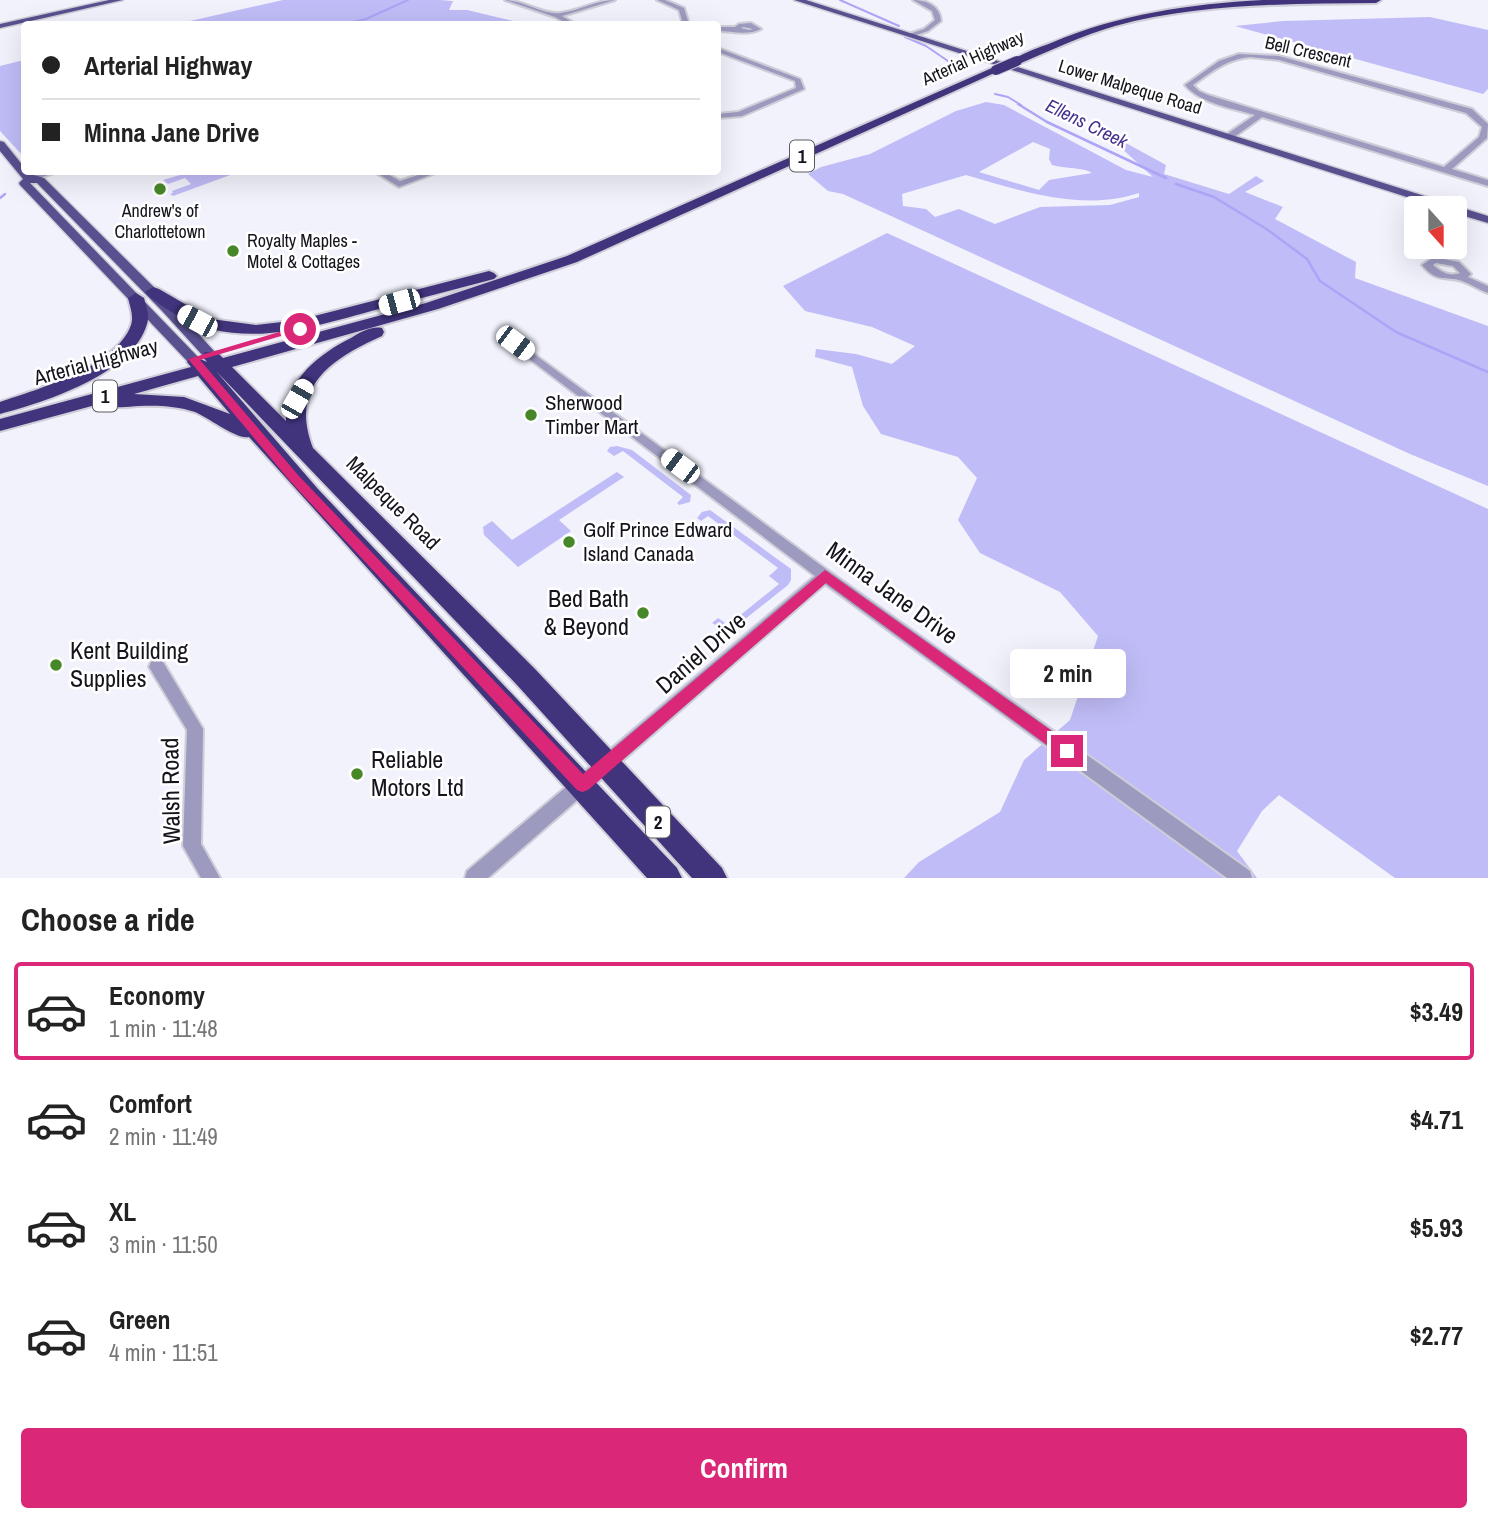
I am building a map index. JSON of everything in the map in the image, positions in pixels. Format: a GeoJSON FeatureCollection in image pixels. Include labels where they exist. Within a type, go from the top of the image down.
{"type":"FeatureCollection","features":[{"type":"Feature","properties":{"kind":"highway"},"geometry":{"type":"LineString","coordinates":[[1091,30],[1189,0]]}},
{"type":"Feature","properties":{"kind":"highway","name":"Arterial Highway"},"geometry":{"type":"LineString","coordinates":[[0,410],[432,306],[538,272],[1091,30],[1135,18],[1210,6],[1376,0]]}},
{"type":"Feature","properties":{"kind":"highway","name":"Arterial Highway"},"geometry":{"type":"LineString","coordinates":[[0,425],[609,241]]}},
{"type":"Feature","properties":{"kind":"highway"},"geometry":{"type":"LineString","coordinates":[[153,292],[197,321],[219,326],[270,329],[299,325],[514,270]]}},
{"type":"Feature","properties":{"kind":"highway"},"geometry":{"type":"LineString","coordinates":[[305,455],[294,415],[297,399],[323,362],[353,342],[401,322],[504,288],[538,272]]}},
{"type":"Feature","properties":{"kind":"highway"},"geometry":{"type":"LineString","coordinates":[[0,410],[68,383],[120,352],[134,337],[139,324],[135,298]]}},
{"type":"Feature","properties":{"kind":"highway","name":"Malpeque Road"},"geometry":{"type":"LineString","coordinates":[[205,362],[305,455],[526,677],[712,878]]}},
{"type":"Feature","properties":{"kind":"highway","name":"Malpeque Road"},"geometry":{"type":"LineString","coordinates":[[205,362],[276,457],[667,878]]}},
{"type":"Feature","properties":{"kind":"highway"},"geometry":{"type":"LineString","coordinates":[[0,425],[130,399],[187,401],[223,416],[276,457]]}},
{"type":"Feature","properties":{"kind":"main road"},"geometry":{"type":"LineString","coordinates":[[0,24],[107,0]]}},
{"type":"Feature","properties":{"kind":"main road"},"geometry":{"type":"LineString","coordinates":[[0,24],[119,0]]}},
{"type":"Feature","properties":{"kind":"main road","name":"Lower Malpeque Road"},"geometry":{"type":"LineString","coordinates":[[798,0],[1413,196]]}},
{"type":"Feature","properties":{"kind":"main road","name":"Malpeque Road"},"geometry":{"type":"LineString","coordinates":[[0,144],[21,169]]}},
{"type":"Feature","properties":{"kind":"main road","name":"Malpeque Road"},"geometry":{"type":"LineString","coordinates":[[26,175],[40,180],[80,225],[153,292],[205,362]]}},
{"type":"Feature","properties":{"kind":"main road","name":"Malpeque Road"},"geometry":{"type":"LineString","coordinates":[[29,178],[24,183],[135,298],[205,362]]}},
{"type":"Feature","properties":{"kind":"main road","name":"Lower Malpeque Road"},"geometry":{"type":"LineString","coordinates":[[1467,213],[1488,220]]}},
{"type":"Feature","properties":{"kind":"street"},"geometry":{"type":"LineString","coordinates":[[508,0],[566,21]]}},
{"type":"Feature","properties":{"kind":"street"},"geometry":{"type":"LineString","coordinates":[[557,16],[612,0]]}},
{"type":"Feature","properties":{"kind":"street"},"geometry":{"type":"LineString","coordinates":[[660,0],[682,9],[685,21]]}},
{"type":"Feature","properties":{"kind":"street"},"geometry":{"type":"LineString","coordinates":[[911,36],[926,30],[938,21],[939,15],[935,9],[916,0]]}},
{"type":"Feature","properties":{"kind":"street"},"geometry":{"type":"LineString","coordinates":[[721,29],[737,29]]}},
{"type":"Feature","properties":{"kind":"street"},"geometry":{"type":"LineString","coordinates":[[721,51],[798,80],[800,89],[739,114],[721,116]]}},
{"type":"Feature","properties":{"kind":"street","name":"Bell Crescent"},"geometry":{"type":"LineString","coordinates":[[1485,138],[1486,126],[1469,111],[1279,58],[1252,55],[1227,58],[1189,85],[1196,93],[1205,97],[1488,183]]}},
{"type":"Feature","properties":{"kind":"street"},"geometry":{"type":"LineString","coordinates":[[1230,136],[1261,114]]}},
{"type":"Feature","properties":{"kind":"street"},"geometry":{"type":"LineString","coordinates":[[1446,170],[1485,138]]}},
{"type":"Feature","properties":{"kind":"street"},"geometry":{"type":"LineString","coordinates":[[29,178],[40,175]]}},
{"type":"Feature","properties":{"kind":"street"},"geometry":{"type":"LineString","coordinates":[[384,175],[399,184],[425,175]]}},
{"type":"Feature","properties":{"kind":"street"},"geometry":{"type":"LineString","coordinates":[[1461,277],[1488,290]]}},
{"type":"Feature","properties":{"kind":"street","name":"Minna Jane Drive"},"geometry":{"type":"LineString","coordinates":[[515,343],[825,576],[1243,878]]}},
{"type":"Feature","properties":{"kind":"street","name":"Daniel Drive"},"geometry":{"type":"LineString","coordinates":[[474,878],[825,576]]}},
{"type":"Feature","properties":{"kind":"street","name":"Walsh Road"},"geometry":{"type":"LineString","coordinates":[[156,667],[195,729],[192,846],[211,878]]}},
{"type":"Feature","properties":{"kind":"shaded area"},"geometry":{"type":"Polygon","coordinates":[[[283,0],[440,0],[453,1],[449,10],[467,10],[513,21],[190,21],[283,0]]]}},
{"type":"Feature","properties":{"kind":"shaded area"},"geometry":{"type":"Polygon","coordinates":[[[1430,17],[1488,30],[1488,89],[1483,94],[1235,26],[1283,21],[1430,17]]]}},
{"type":"Feature","properties":{"kind":"shaded area"},"geometry":{"type":"Polygon","coordinates":[[[21,61],[21,154],[0,131],[0,66],[21,61]]]}},
{"type":"Feature","properties":{"kind":"shaded area"},"geometry":{"type":"Polygon","coordinates":[[[986,102],[1004,105],[1126,170],[1153,177],[1119,146],[1124,142],[1166,165],[1164,174],[1229,194],[1256,176],[1264,181],[1245,192],[1283,207],[1275,219],[1356,262],[1355,278],[1488,326],[1488,486],[1410,454],[843,194],[828,191],[808,174],[821,167],[870,154],[956,111],[986,102]],[[1033,142],[979,172],[1039,190],[1049,180],[1092,173],[1052,165],[1049,159],[1050,149],[1033,142]],[[966,175],[902,194],[903,206],[926,209],[935,217],[959,209],[995,224],[1040,207],[1110,205],[1139,197],[1139,193],[1117,198],[1074,200],[1030,193],[966,175]]]}},
{"type":"Feature","properties":{"kind":"shaded area"},"geometry":{"type":"Polygon","coordinates":[[[180,175],[230,175],[173,196],[170,194],[172,191],[191,184],[185,178],[168,184],[163,180],[180,175]]]}},
{"type":"Feature","properties":{"kind":"shaded area"},"geometry":{"type":"Polygon","coordinates":[[[887,233],[1488,509],[1488,878],[1395,878],[1279,795],[1262,811],[1237,851],[1257,878],[904,878],[919,862],[1000,812],[1024,760],[1070,720],[1098,636],[1060,592],[980,553],[958,520],[977,478],[958,457],[881,434],[863,406],[852,367],[815,357],[816,349],[856,354],[892,364],[915,346],[872,327],[805,311],[783,286],[887,233]]]}},
{"type":"Feature","properties":{"kind":"shaded area"},"geometry":{"type":"Polygon","coordinates":[[[610,447],[632,450],[691,495],[690,502],[679,505],[677,503],[683,497],[623,451],[614,456],[607,451],[610,447]]]}},
{"type":"Feature","properties":{"kind":"shaded area"},"geometry":{"type":"Polygon","coordinates":[[[617,472],[624,477],[559,520],[571,531],[518,567],[484,535],[483,527],[492,521],[512,540],[617,472]]]}},
{"type":"Feature","properties":{"kind":"shaded area"},"geometry":{"type":"Polygon","coordinates":[[[710,510],[791,569],[788,585],[729,632],[712,623],[718,618],[728,625],[779,584],[769,576],[778,568],[708,516],[701,521],[697,518],[702,512],[710,510]]]}},
{"type":"Feature","properties":{"kind":"waterway"},"geometry":{"type":"LineString","coordinates":[[357,21],[408,0]]}},
{"type":"Feature","properties":{"kind":"waterway","name":"Ellens Creek"},"geometry":{"type":"LineString","coordinates":[[840,0],[899,26]]}},
{"type":"Feature","properties":{"kind":"waterway","name":"Ellens Creek"},"geometry":{"type":"LineString","coordinates":[[905,37],[926,46],[948,61]]}},
{"type":"Feature","properties":{"kind":"waterway","name":"Ellens Creek"},"geometry":{"type":"LineString","coordinates":[[995,94],[1008,97],[1021,105]]}},
{"type":"Feature","properties":{"kind":"waterway","name":"Ellens Creek"},"geometry":{"type":"LineString","coordinates":[[1018,104],[1047,122],[1166,178]]}},
{"type":"Feature","properties":{"kind":"waterway","name":"Ellens Creek"},"geometry":{"type":"LineString","coordinates":[[1176,184],[1214,197],[1268,230],[1307,259],[1320,281],[1396,332],[1488,372]]}},
{"type":"Feature","properties":{"kind":"waterway"},"geometry":{"type":"LineString","coordinates":[[0,198],[5,194]]}},
{"type":"Feature","properties":{"kind":"place","name":"Andrew's of Charlottetown"},"geometry":{"type":"Point","coordinates":[160,189]}},
{"type":"Feature","properties":{"kind":"place","name":"Royalty Maples - Motel & Cottages"},"geometry":{"type":"Point","coordinates":[233,251]}},
{"type":"Feature","properties":{"kind":"place","name":"Sherwood Timber Mart"},"geometry":{"type":"Point","coordinates":[531,415]}},
{"type":"Feature","properties":{"kind":"place","name":"Golf Prince Edward Island Canada"},"geometry":{"type":"Point","coordinates":[569,542]}},
{"type":"Feature","properties":{"kind":"place","name":"Bed Bath & Beyond"},"geometry":{"type":"Point","coordinates":[643,613]}},
{"type":"Feature","properties":{"kind":"place","name":"Kent Building Supplies"},"geometry":{"type":"Point","coordinates":[56,665]}},
{"type":"Feature","properties":{"kind":"place","name":"Reliable Motors Ltd"},"geometry":{"type":"Point","coordinates":[357,774]}},
{"type":"Feature","properties":{"kind":"route"},"geometry":{"type":"LineString","coordinates":[[300,329],[193,359],[294,478],[582,785],[825,576],[1067,751]]}}]}
